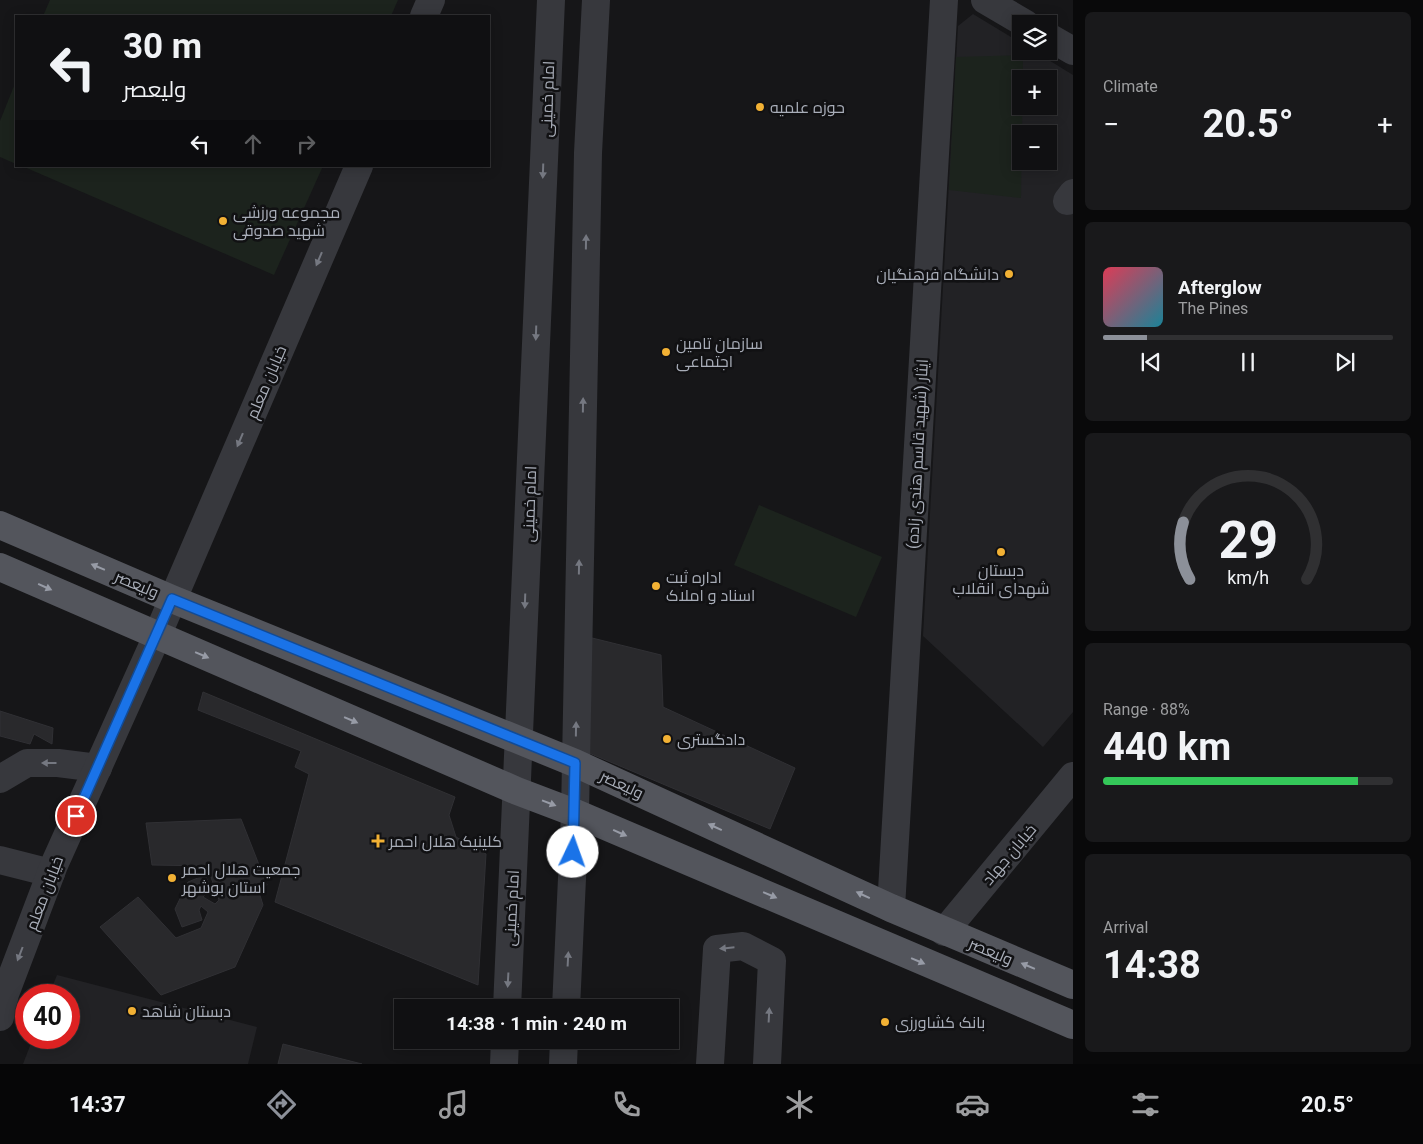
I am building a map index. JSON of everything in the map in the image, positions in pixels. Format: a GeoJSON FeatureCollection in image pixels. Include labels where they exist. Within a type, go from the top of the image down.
{"type":"FeatureCollection","features":[{"type":"Feature","properties":{"kind":"main road","name":"ولیعصر"},"geometry":{"type":"LineString","coordinates":[[0,525],[172,599],[575,763],[890,908],[1073,985]]}},
{"type":"Feature","properties":{"kind":"main road"},"geometry":{"type":"LineString","coordinates":[[0,567],[517,791],[575,813],[1073,1025]]}},
{"type":"Feature","properties":{"kind":"street"},"geometry":{"type":"LineString","coordinates":[[424,15],[431,0]]}},
{"type":"Feature","properties":{"kind":"street","name":"امام خمینی"},"geometry":{"type":"LineString","coordinates":[[507,999],[551,0]]}},
{"type":"Feature","properties":{"kind":"street"},"geometry":{"type":"LineString","coordinates":[[566,999],[575,813],[588,154],[596,0]]}},
{"type":"Feature","properties":{"kind":"street","name":"ایثار (شهید قاسم هندی زاده)"},"geometry":{"type":"LineString","coordinates":[[890,908],[944,0]]}},
{"type":"Feature","properties":{"kind":"street"},"geometry":{"type":"LineString","coordinates":[[985,0],[1012,16]]}},
{"type":"Feature","properties":{"kind":"street"},"geometry":{"type":"LineString","coordinates":[[1057,42],[1073,51]]}},
{"type":"Feature","properties":{"kind":"street","name":"خیابان معلم"},"geometry":{"type":"LineString","coordinates":[[1,1011],[51,873],[157,636],[359,167]]}},
{"type":"Feature","properties":{"kind":"street"},"geometry":{"type":"LineString","coordinates":[[0,779],[27,764],[58,764],[98,768]]}},
{"type":"Feature","properties":{"kind":"street","name":"خیابان جهاد"},"geometry":{"type":"LineString","coordinates":[[944,932],[1073,776]]}},
{"type":"Feature","properties":{"kind":"street"},"geometry":{"type":"LineString","coordinates":[[0,860],[51,873]]}},
{"type":"Feature","properties":{"kind":"street"},"geometry":{"type":"LineString","coordinates":[[710,1064],[717,949],[743,946],[772,961],[767,1064]]}},
{"type":"Feature","properties":{"kind":"street"},"geometry":{"type":"LineString","coordinates":[[504,1064],[505,1049]]}},
{"type":"Feature","properties":{"kind":"street"},"geometry":{"type":"LineString","coordinates":[[563,1064],[564,1049]]}},
{"type":"Feature","properties":{"kind":"shaded area"},"geometry":{"type":"Polygon","coordinates":[[[50,0],[398,0],[391,15],[43,15],[50,0]]]}},
{"type":"Feature","properties":{"kind":"shaded area"},"geometry":{"type":"Polygon","coordinates":[[[973,14],[1012,38],[1012,60],[1049,60],[1073,75],[1073,712],[1043,747],[923,636],[958,26],[973,14]]]}},
{"type":"Feature","properties":{"kind":"shaded area"},"geometry":{"type":"Polygon","coordinates":[[[1012,55],[1012,60],[1023,60],[1023,70],[1012,70],[1012,115],[1022,115],[1022,125],[1012,125],[1012,170],[1021,170],[1021,198],[949,190],[956,57],[1012,55]]]}},
{"type":"Feature","properties":{"kind":"shaded area"},"geometry":{"type":"Polygon","coordinates":[[[15,84],[15,164],[0,157],[0,121],[15,84]]]}},
{"type":"Feature","properties":{"kind":"shaded area","name":"مجموعه ورزشی شهید صدوقی"},"geometry":{"type":"Polygon","coordinates":[[[24,167],[323,167],[274,275],[24,167]]]}},
{"type":"Feature","properties":{"kind":"shaded area"},"geometry":{"type":"Polygon","coordinates":[[[759,505],[882,557],[856,617],[734,565],[759,505]]]}},
{"type":"Feature","properties":{"kind":"shaded area","name":"دبستان شاهد"},"geometry":{"type":"Polygon","coordinates":[[[57,975],[257,1027],[248,1064],[23,1064],[29,1049],[80,1049],[80,984],[53,984],[57,975]]]}},
{"type":"Feature","properties":{"kind":"building"},"geometry":{"type":"Polygon","coordinates":[[[584,636],[661,655],[663,707],[795,768],[770,829],[589,753],[584,636]]]}},
{"type":"Feature","properties":{"kind":"building","name":"کلینیک هلال احمر"},"geometry":{"type":"Polygon","coordinates":[[[203,692],[455,797],[449,815],[456,837],[486,854],[478,985],[275,902],[309,774],[295,767],[301,751],[198,710],[203,692]]]}},
{"type":"Feature","properties":{"kind":"building"},"geometry":{"type":"Polygon","coordinates":[[[0,711],[53,728],[52,744],[34,734],[30,744],[0,736],[0,711]]]}},
{"type":"Feature","properties":{"kind":"building"},"geometry":{"type":"Polygon","coordinates":[[[241,819],[267,885],[258,889],[263,905],[235,967],[161,995],[100,927],[138,897],[176,938],[201,928],[208,912],[201,906],[199,910],[202,920],[182,927],[175,909],[188,882],[205,875],[211,888],[203,897],[215,904],[219,900],[207,866],[152,865],[146,823],[241,819]]]}},
{"type":"Feature","properties":{"kind":"building"},"geometry":{"type":"Polygon","coordinates":[[[283,1044],[362,1064],[278,1064],[283,1044]]]}},
{"type":"Feature","properties":{"kind":"place","name":"حوزه علمیه"},"geometry":{"type":"Point","coordinates":[760,107]}},
{"type":"Feature","properties":{"kind":"place","name":"مجموعه ورزشی شهید صدوقی"},"geometry":{"type":"Point","coordinates":[223,221]}},
{"type":"Feature","properties":{"kind":"place","name":"دانشگاه فرهنگیان"},"geometry":{"type":"Point","coordinates":[1009,274]}},
{"type":"Feature","properties":{"kind":"place","name":"سازمان تامین اجتماعی"},"geometry":{"type":"Point","coordinates":[666,352]}},
{"type":"Feature","properties":{"kind":"place","name":"دبستان شهدای انقلاب"},"geometry":{"type":"Point","coordinates":[1001,552]}},
{"type":"Feature","properties":{"kind":"place","name":"اداره ثبت اسناد و املاک"},"geometry":{"type":"Point","coordinates":[656,586]}},
{"type":"Feature","properties":{"kind":"place","name":"دادگستری"},"geometry":{"type":"Point","coordinates":[667,739]}},
{"type":"Feature","properties":{"kind":"place","name":"کلینیک هلال احمر"},"geometry":{"type":"Point","coordinates":[378,841]}},
{"type":"Feature","properties":{"kind":"place","name":"جمعیت هلال احمر استان بوشهر"},"geometry":{"type":"Point","coordinates":[172,878]}},
{"type":"Feature","properties":{"kind":"place","name":"دبستان شاهد"},"geometry":{"type":"Point","coordinates":[132,1011]}},
{"type":"Feature","properties":{"kind":"place","name":"بانک کشاورزی"},"geometry":{"type":"Point","coordinates":[885,1022]}},
{"type":"Feature","properties":{"kind":"route"},"geometry":{"type":"LineString","coordinates":[[76,816],[172,599],[575,763],[573,852]]}}]}
